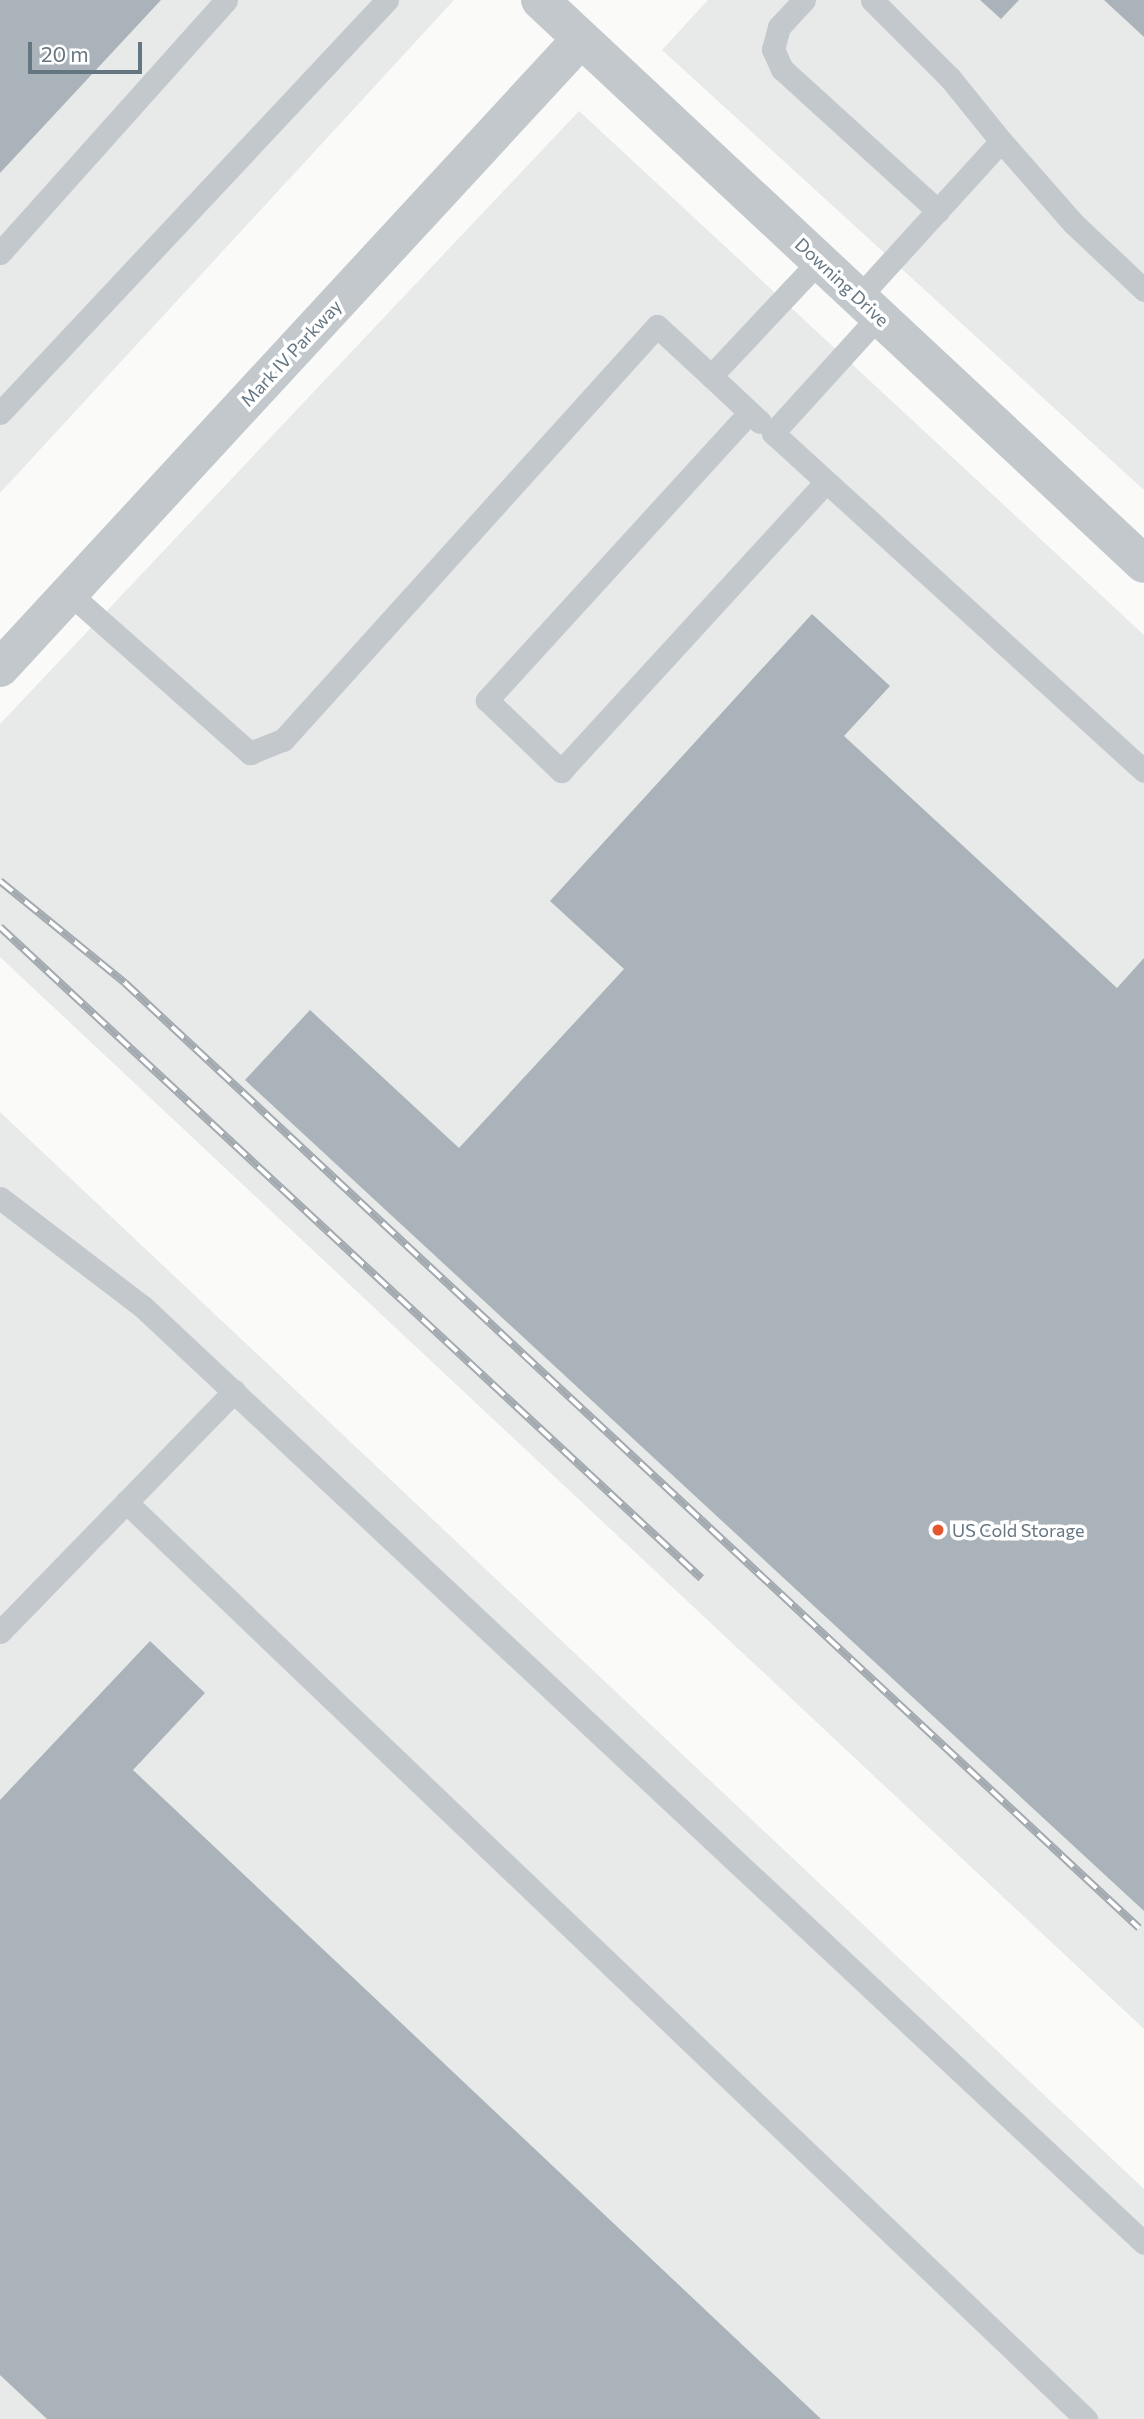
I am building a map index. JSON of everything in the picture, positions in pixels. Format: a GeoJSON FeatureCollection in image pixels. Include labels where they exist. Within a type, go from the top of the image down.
{"type":"FeatureCollection","features":[{"type":"Feature","properties":{"kind":"street","name":"Downing Drive"},"geometry":{"type":"LineString","coordinates":[[540,0],[1144,564]]}},
{"type":"Feature","properties":{"kind":"street","name":"Mark IV Parkway"},"geometry":{"type":"LineString","coordinates":[[0,668],[581,38]]}},
{"type":"Feature","properties":{"kind":"lane"},"geometry":{"type":"LineString","coordinates":[[0,253],[226,0]]}},
{"type":"Feature","properties":{"kind":"lane"},"geometry":{"type":"LineString","coordinates":[[0,413],[387,0]]}},
{"type":"Feature","properties":{"kind":"lane"},"geometry":{"type":"LineString","coordinates":[[804,0],[779,27],[773,48],[782,69],[938,211]]}},
{"type":"Feature","properties":{"kind":"lane"},"geometry":{"type":"LineString","coordinates":[[872,0],[950,78],[1073,223],[1144,290]]}},
{"type":"Feature","properties":{"kind":"lane"},"geometry":{"type":"LineString","coordinates":[[773,433],[938,211],[1001,141]]}},
{"type":"Feature","properties":{"kind":"lane"},"geometry":{"type":"LineString","coordinates":[[711,376],[820,261]]}},
{"type":"Feature","properties":{"kind":"lane"},"geometry":{"type":"LineString","coordinates":[[69,593],[250,753],[283,740],[657,326],[825,483],[1144,771]]}},
{"type":"Feature","properties":{"kind":"lane"},"geometry":{"type":"LineString","coordinates":[[749,413],[487,700],[561,771],[825,483]]}},
{"type":"Feature","properties":{"kind":"lane"},"geometry":{"type":"LineString","coordinates":[[0,1198],[142,1306],[1144,2243]]}},
{"type":"Feature","properties":{"kind":"lane"},"geometry":{"type":"LineString","coordinates":[[0,1632],[234,1391]]}},
{"type":"Feature","properties":{"kind":"lane"},"geometry":{"type":"LineString","coordinates":[[126,1502],[1086,2419]]}},
{"type":"Feature","properties":{"kind":"shaded area"},"geometry":{"type":"Polygon","coordinates":[[[0,0],[454,0],[0,493],[0,0]]]}},
{"type":"Feature","properties":{"kind":"shaded area"},"geometry":{"type":"Polygon","coordinates":[[[708,0],[1144,0],[1144,490],[662,50],[708,0]]]}},
{"type":"Feature","properties":{"kind":"shaded area"},"geometry":{"type":"Polygon","coordinates":[[[579,111],[1144,635],[1144,2029],[0,957],[0,724],[579,111]]]}},
{"type":"Feature","properties":{"kind":"shaded area"},"geometry":{"type":"Polygon","coordinates":[[[0,1112],[1144,2189],[1144,2419],[0,2419],[0,1112]]]}},
{"type":"Feature","properties":{"kind":"building"},"geometry":{"type":"Polygon","coordinates":[[[0,0],[161,0],[0,173],[0,0]]]}},
{"type":"Feature","properties":{"kind":"building"},"geometry":{"type":"Polygon","coordinates":[[[980,0],[1019,0],[1001,19],[980,0]]]}},
{"type":"Feature","properties":{"kind":"building"},"geometry":{"type":"Polygon","coordinates":[[[1104,0],[1144,0],[1144,37],[1104,0]]]}},
{"type":"Feature","properties":{"kind":"building","name":"US Cold Storage"},"geometry":{"type":"Polygon","coordinates":[[[812,614],[890,686],[844,736],[1117,988],[1144,958],[1144,1911],[245,1080],[310,1010],[459,1148],[624,969],[550,901],[812,614]]]}},
{"type":"Feature","properties":{"kind":"building"},"geometry":{"type":"Polygon","coordinates":[[[150,1641],[205,1693],[133,1770],[821,2419],[47,2419],[0,2375],[0,1800],[150,1641]]]}},
{"type":"Feature","properties":{"kind":"railway"},"geometry":{"type":"LineString","coordinates":[[0,881],[125,983],[1139,1928]]}},
{"type":"Feature","properties":{"kind":"railway"},"geometry":{"type":"LineString","coordinates":[[0,927],[701,1578]]}},
{"type":"Feature","properties":{"kind":"place","name":"US Cold Storage"},"geometry":{"type":"Point","coordinates":[938,1530]}}]}
